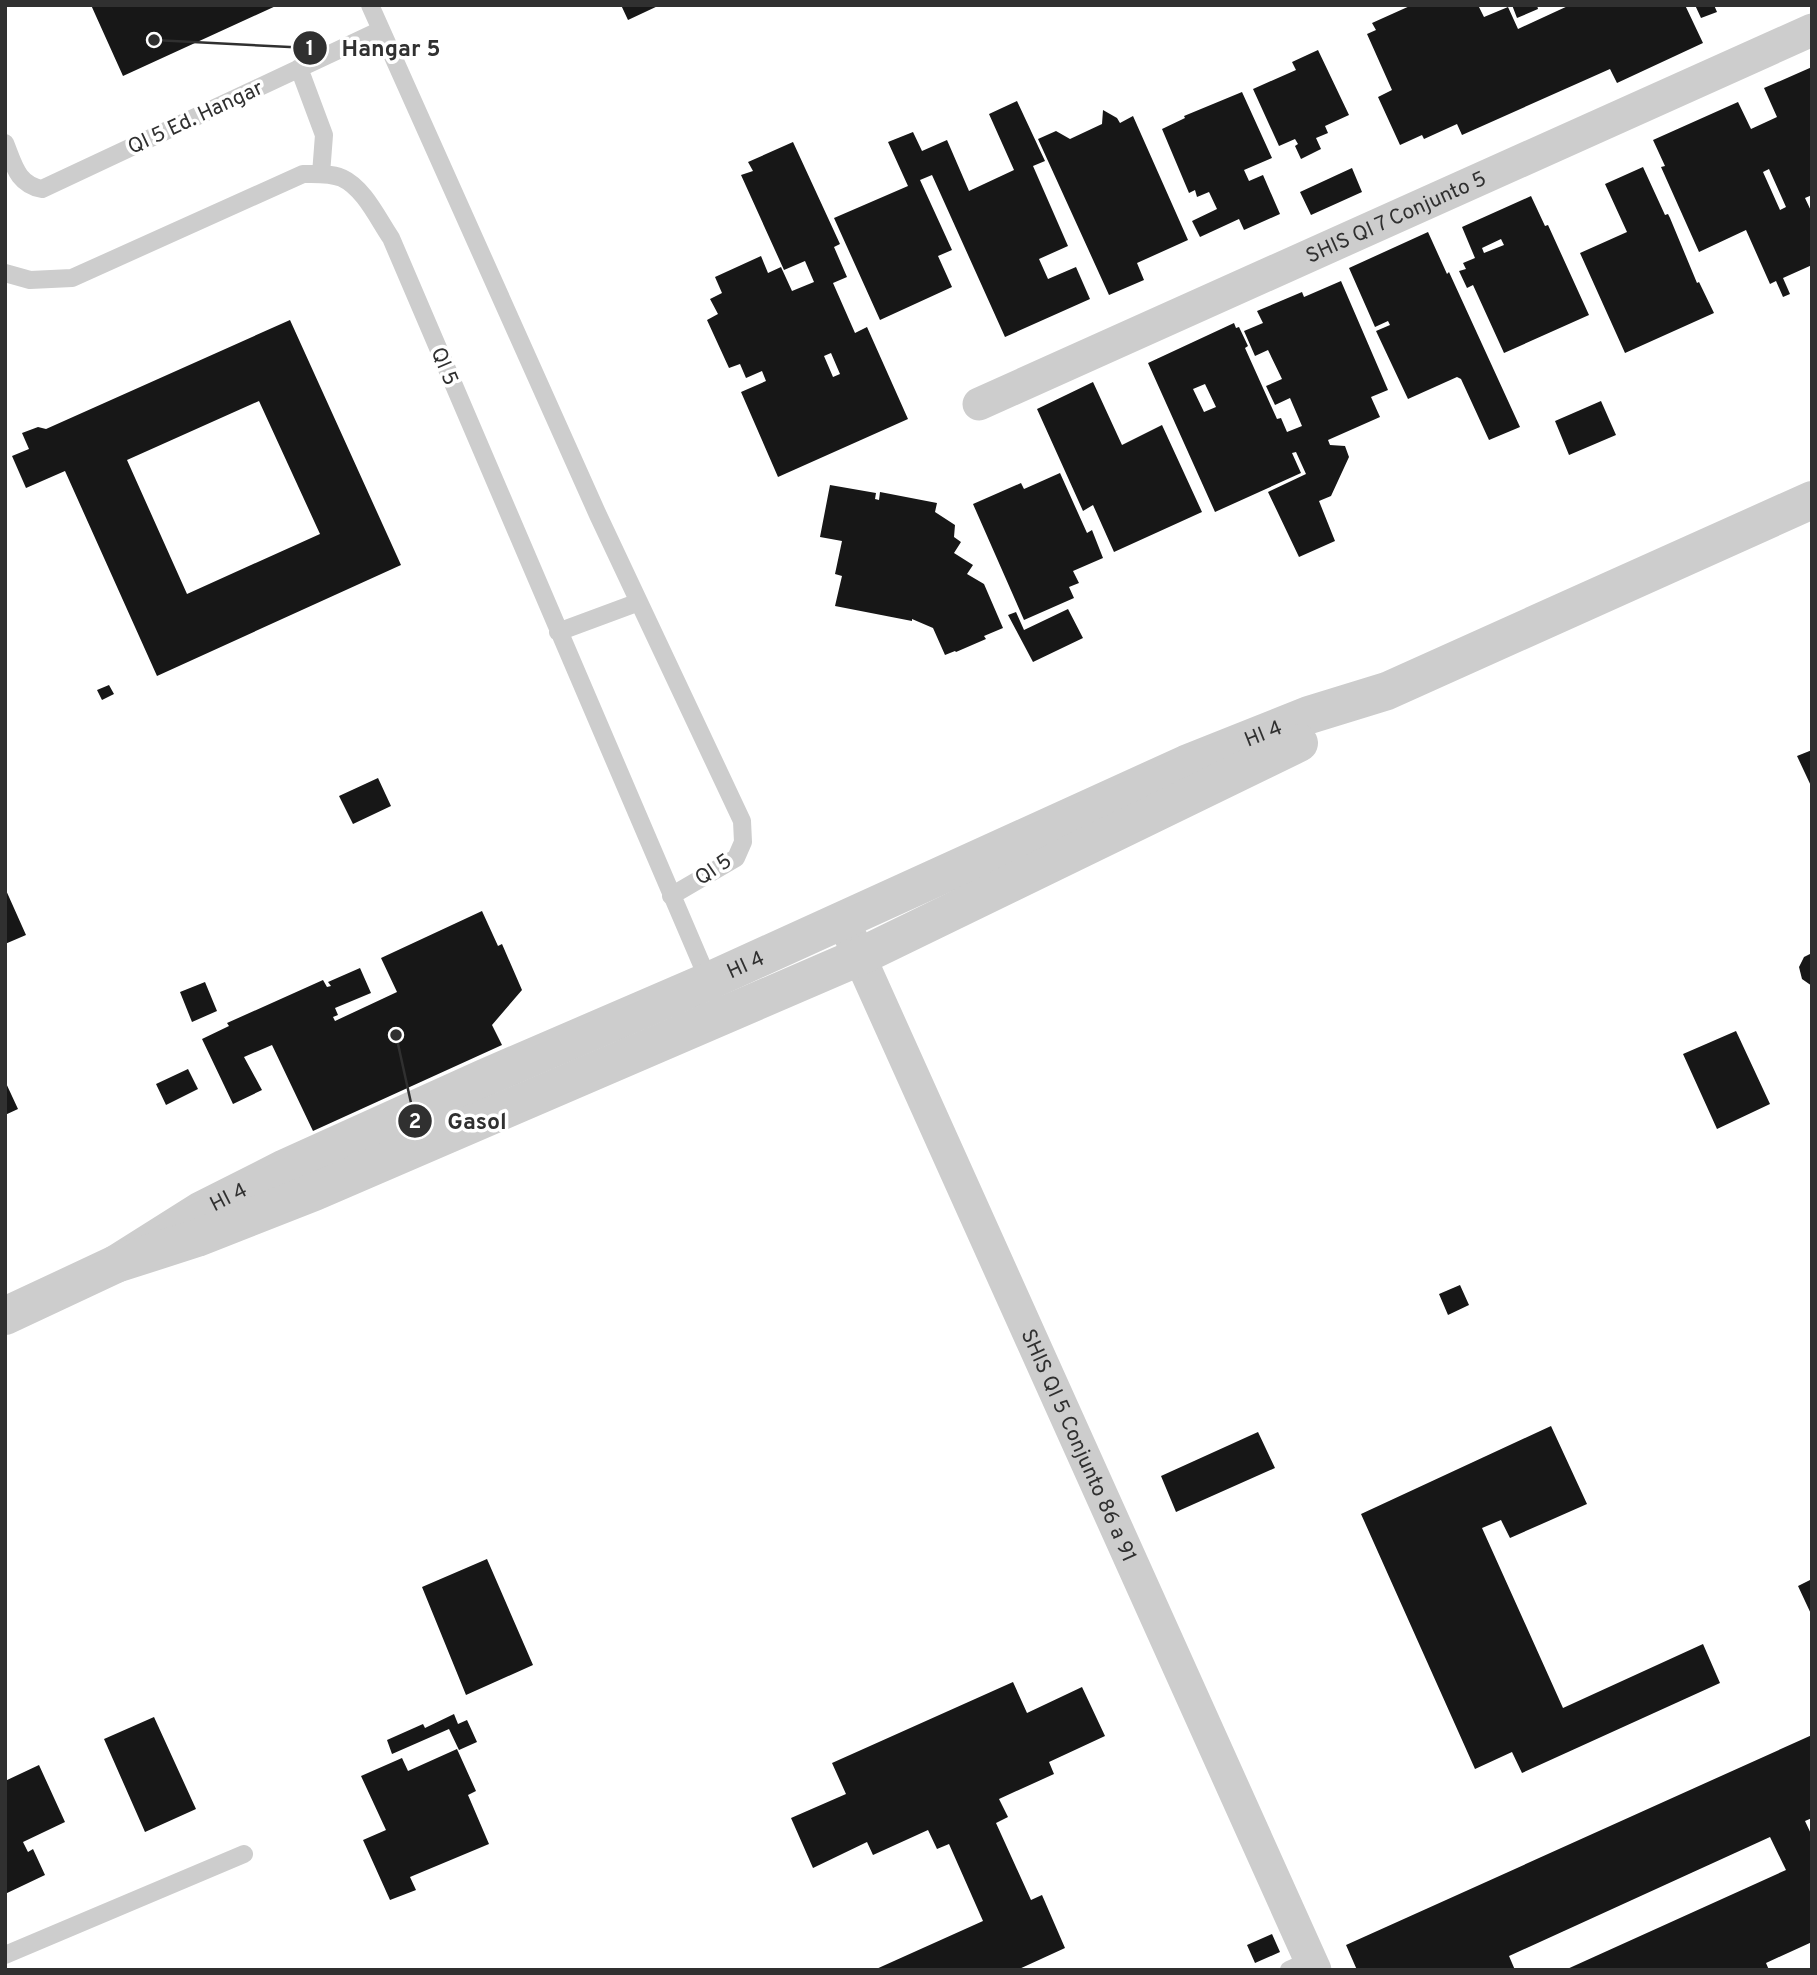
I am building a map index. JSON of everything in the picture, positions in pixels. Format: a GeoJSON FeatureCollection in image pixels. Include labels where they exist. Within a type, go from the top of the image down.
{"type":"FeatureCollection","features":[{"type":"Feature","properties":{"kind":"street","name":"SHIS QI 7 Conjunto 5"},"geometry":{"type":"LineString","coordinates":[[979,404],[1812,30]]}},
{"type":"Feature","properties":{"kind":"street","name":"HI 4"},"geometry":{"type":"LineString","coordinates":[[116,1264],[200,1211],[285,1168],[496,1072],[709,981],[1186,764],[1308,715],[1387,691],[1812,500]]}},
{"type":"Feature","properties":{"kind":"street","name":"HI 4"},"geometry":{"type":"LineString","coordinates":[[5,1315],[116,1264],[197,1238],[314,1192],[859,957],[1343,721],[1387,691]]}},
{"type":"Feature","properties":{"kind":"street","name":"SHIS QI 5 Conjunto 86 a 91"},"geometry":{"type":"LineString","coordinates":[[843,920],[1305,1967]]}},
{"type":"Feature","properties":{"kind":"lane"},"geometry":{"type":"LineString","coordinates":[[370,5],[381,30]]}},
{"type":"Feature","properties":{"kind":"lane","name":"QI 5 Ed. Hangar"},"geometry":{"type":"LineString","coordinates":[[5,143],[19,175],[29,187],[42,189],[381,30]]}},
{"type":"Feature","properties":{"kind":"lane","name":"QI 5"},"geometry":{"type":"LineString","coordinates":[[381,30],[570,453],[743,821],[743,842],[736,858],[671,896]]}},
{"type":"Feature","properties":{"kind":"lane"},"geometry":{"type":"LineString","coordinates":[[5,273],[30,280],[72,278],[303,174],[321,174],[324,135],[299,68]]}},
{"type":"Feature","properties":{"kind":"lane","name":"QI 5"},"geometry":{"type":"LineString","coordinates":[[321,174],[342,178],[359,191],[391,238],[724,1017]]}},
{"type":"Feature","properties":{"kind":"lane"},"geometry":{"type":"LineString","coordinates":[[558,632],[639,602]]}},
{"type":"Feature","properties":{"kind":"lane"},"geometry":{"type":"LineString","coordinates":[[5,1955],[244,1854]]}},
{"type":"Feature","properties":{"kind":"building"},"geometry":{"type":"Polygon","coordinates":[[[91,5],[278,5],[123,76],[91,5]]]}},
{"type":"Feature","properties":{"kind":"building"},"geometry":{"type":"Polygon","coordinates":[[[621,5],[660,5],[628,20],[621,5]]]}},
{"type":"Feature","properties":{"kind":"building"},"geometry":{"type":"Polygon","coordinates":[[[1412,5],[1478,5],[1484,17],[1508,7],[1518,29],[1570,5],[1685,5],[1703,43],[1617,83],[1610,69],[1462,135],[1457,124],[1424,139],[1422,135],[1400,145],[1378,97],[1392,90],[1367,34],[1376,30],[1372,23],[1412,5]]]}},
{"type":"Feature","properties":{"kind":"building"},"geometry":{"type":"Polygon","coordinates":[[[1512,5],[1537,5],[1538,9],[1517,18],[1512,5]]]}},
{"type":"Feature","properties":{"kind":"building"},"geometry":{"type":"Polygon","coordinates":[[[1695,5],[1714,5],[1717,12],[1701,18],[1695,5]]]}},
{"type":"Feature","properties":{"kind":"building"},"geometry":{"type":"Polygon","coordinates":[[[1318,50],[1349,115],[1325,126],[1328,133],[1316,138],[1321,149],[1301,159],[1295,139],[1279,146],[1253,89],[1296,70],[1292,62],[1318,50]]]}},
{"type":"Feature","properties":{"kind":"building"},"geometry":{"type":"Polygon","coordinates":[[[1812,67],[1812,195],[1805,198],[1812,213],[1812,265],[1783,278],[1790,294],[1783,297],[1776,281],[1770,284],[1746,230],[1699,252],[1661,167],[1665,166],[1653,140],[1738,102],[1751,129],[1777,117],[1764,88],[1812,67]],[[1769,169],[1763,172],[1780,210],[1786,207],[1769,169]]]}},
{"type":"Feature","properties":{"kind":"building"},"geometry":{"type":"Polygon","coordinates":[[[1242,92],[1272,158],[1244,170],[1249,181],[1263,175],[1280,214],[1244,230],[1239,219],[1200,237],[1192,221],[1217,209],[1209,192],[1197,197],[1195,190],[1189,193],[1162,129],[1185,118],[1184,116],[1242,92]]]}},
{"type":"Feature","properties":{"kind":"building"},"geometry":{"type":"Polygon","coordinates":[[[1017,101],[1045,161],[1033,166],[1068,246],[1039,259],[1048,279],[1076,267],[1090,299],[1005,337],[932,175],[920,180],[952,250],[938,256],[952,287],[880,320],[834,218],[908,186],[888,142],[913,132],[922,151],[947,140],[969,191],[1014,170],[989,114],[1017,101]]]}},
{"type":"Feature","properties":{"kind":"building"},"geometry":{"type":"Polygon","coordinates":[[[1103,110],[1117,118],[1120,123],[1133,116],[1188,240],[1137,263],[1144,280],[1109,295],[1038,139],[1056,131],[1070,139],[1102,124],[1103,110]]]}},
{"type":"Feature","properties":{"kind":"building"},"geometry":{"type":"Polygon","coordinates":[[[793,142],[840,244],[834,247],[847,277],[833,283],[855,333],[867,327],[908,419],[778,477],[741,392],[766,381],[762,371],[746,378],[740,364],[729,368],[707,320],[718,314],[710,299],[722,293],[715,277],[761,256],[768,273],[781,267],[792,291],[814,282],[805,261],[784,270],[741,175],[753,171],[748,162],[793,142]],[[831,353],[824,356],[833,377],[840,374],[831,353]]]}},
{"type":"Feature","properties":{"kind":"building"},"geometry":{"type":"Polygon","coordinates":[[[1643,167],[1665,215],[1668,214],[1670,218],[1697,283],[1699,282],[1714,313],[1625,353],[1580,253],[1627,232],[1605,184],[1643,167]]]}},
{"type":"Feature","properties":{"kind":"building"},"geometry":{"type":"Polygon","coordinates":[[[1352,168],[1362,192],[1311,215],[1300,192],[1352,168]]]}},
{"type":"Feature","properties":{"kind":"building"},"geometry":{"type":"Polygon","coordinates":[[[1531,196],[1545,226],[1548,225],[1589,315],[1504,353],[1473,285],[1467,288],[1459,271],[1466,269],[1463,263],[1475,258],[1462,227],[1531,196]],[[1501,239],[1482,248],[1484,253],[1504,245],[1501,239]]]}},
{"type":"Feature","properties":{"kind":"building"},"geometry":{"type":"Polygon","coordinates":[[[1428,232],[1520,427],[1489,440],[1461,379],[1457,377],[1408,399],[1376,331],[1390,325],[1388,321],[1375,327],[1349,268],[1428,232]]]}},
{"type":"Feature","properties":{"kind":"building"},"geometry":{"type":"Polygon","coordinates":[[[1341,281],[1388,390],[1371,397],[1380,417],[1328,440],[1330,445],[1345,446],[1349,457],[1331,496],[1319,501],[1335,541],[1299,557],[1268,492],[1306,474],[1296,452],[1292,453],[1301,473],[1215,512],[1148,363],[1234,323],[1236,328],[1239,327],[1248,346],[1245,348],[1277,419],[1281,418],[1287,432],[1302,426],[1290,398],[1275,405],[1266,386],[1282,379],[1268,350],[1255,356],[1244,331],[1263,323],[1257,311],[1302,292],[1304,297],[1341,281]],[[1205,384],[1193,389],[1204,412],[1216,407],[1205,384]]]}},
{"type":"Feature","properties":{"kind":"building"},"geometry":{"type":"Polygon","coordinates":[[[290,320],[401,565],[157,676],[65,471],[26,488],[12,456],[29,449],[22,433],[38,427],[46,429],[290,320]],[[259,401],[127,460],[187,594],[320,534],[259,401]]]}},
{"type":"Feature","properties":{"kind":"building"},"geometry":{"type":"Polygon","coordinates":[[[1093,382],[1122,445],[1162,425],[1202,512],[1114,552],[1093,505],[1083,511],[1037,409],[1093,382]]]}},
{"type":"Feature","properties":{"kind":"building"},"geometry":{"type":"Polygon","coordinates":[[[1601,401],[1616,435],[1569,455],[1555,421],[1601,401]]]}},
{"type":"Feature","properties":{"kind":"building"},"geometry":{"type":"Polygon","coordinates":[[[1060,473],[1087,533],[1092,530],[1103,558],[1073,571],[1079,583],[1069,587],[1074,598],[1024,620],[973,504],[1021,483],[1024,489],[1060,473]]]}},
{"type":"Feature","properties":{"kind":"building"},"geometry":{"type":"Polygon","coordinates":[[[830,485],[876,493],[875,499],[879,500],[880,492],[937,503],[935,512],[955,525],[954,537],[961,542],[954,553],[973,565],[967,574],[984,584],[1003,628],[984,636],[986,639],[945,655],[933,628],[912,619],[835,606],[842,576],[835,574],[842,541],[820,537],[830,485]]]}},
{"type":"Feature","properties":{"kind":"building"},"geometry":{"type":"Polygon","coordinates":[[[1068,609],[1083,638],[1033,662],[1008,615],[1016,612],[1024,630],[1068,609]]]}},
{"type":"Feature","properties":{"kind":"building"},"geometry":{"type":"Polygon","coordinates":[[[109,685],[114,694],[102,700],[97,690],[109,685]]]}},
{"type":"Feature","properties":{"kind":"building"},"geometry":{"type":"Polygon","coordinates":[[[1812,750],[1812,788],[1797,756],[1812,750]]]}},
{"type":"Feature","properties":{"kind":"building"},"geometry":{"type":"Polygon","coordinates":[[[378,778],[391,806],[353,824],[339,796],[378,778]]]}},
{"type":"Feature","properties":{"kind":"building"},"geometry":{"type":"Polygon","coordinates":[[[5,888],[26,935],[5,944],[5,888]]]}},
{"type":"Feature","properties":{"kind":"building"},"geometry":{"type":"Polygon","coordinates":[[[482,911],[498,946],[502,944],[522,990],[492,1025],[502,1045],[313,1131],[272,1045],[244,1057],[262,1090],[233,1104],[202,1039],[229,1026],[227,1023],[323,980],[327,987],[331,986],[328,982],[360,968],[371,993],[335,1008],[338,1015],[333,1017],[335,1021],[397,992],[381,958],[482,911]]]}},
{"type":"Feature","properties":{"kind":"building"},"geometry":{"type":"Polygon","coordinates":[[[1812,953],[1812,986],[1802,979],[1799,967],[1804,957],[1812,953]]]}},
{"type":"Feature","properties":{"kind":"building"},"geometry":{"type":"Polygon","coordinates":[[[205,982],[217,1011],[192,1022],[180,992],[205,982]]]}},
{"type":"Feature","properties":{"kind":"building"},"geometry":{"type":"Polygon","coordinates":[[[1736,1031],[1770,1104],[1717,1129],[1683,1054],[1736,1031]]]}},
{"type":"Feature","properties":{"kind":"building"},"geometry":{"type":"Polygon","coordinates":[[[188,1069],[198,1089],[166,1105],[156,1084],[188,1069]]]}},
{"type":"Feature","properties":{"kind":"building"},"geometry":{"type":"Polygon","coordinates":[[[5,1081],[18,1109],[5,1115],[5,1081]]]}},
{"type":"Feature","properties":{"kind":"building"},"geometry":{"type":"Polygon","coordinates":[[[1460,1285],[1469,1305],[1448,1315],[1439,1294],[1460,1285]]]}},
{"type":"Feature","properties":{"kind":"building"},"geometry":{"type":"Polygon","coordinates":[[[1551,1426],[1587,1504],[1510,1538],[1501,1520],[1482,1528],[1563,1708],[1703,1644],[1720,1683],[1522,1773],[1512,1752],[1475,1769],[1361,1514],[1551,1426]]]}},
{"type":"Feature","properties":{"kind":"building"},"geometry":{"type":"Polygon","coordinates":[[[1258,1432],[1275,1468],[1176,1512],[1161,1476],[1258,1432]]]}},
{"type":"Feature","properties":{"kind":"building"},"geometry":{"type":"Polygon","coordinates":[[[487,1559],[533,1665],[466,1695],[422,1587],[487,1559]]]}},
{"type":"Feature","properties":{"kind":"building"},"geometry":{"type":"Polygon","coordinates":[[[1812,1579],[1812,1616],[1798,1586],[1812,1579]]]}},
{"type":"Feature","properties":{"kind":"building"},"geometry":{"type":"Polygon","coordinates":[[[1013,1682],[1027,1713],[1082,1687],[1105,1736],[1049,1762],[1054,1774],[999,1799],[1008,1817],[996,1823],[1031,1900],[1042,1895],[1065,1948],[1017,1970],[874,1970],[983,1921],[949,1844],[937,1849],[928,1830],[873,1855],[867,1842],[813,1868],[791,1818],[846,1794],[832,1763],[1013,1682]]]}},
{"type":"Feature","properties":{"kind":"building"},"geometry":{"type":"Polygon","coordinates":[[[454,1714],[458,1724],[467,1720],[477,1742],[459,1750],[449,1729],[392,1754],[387,1740],[423,1724],[425,1728],[454,1714]]]}},
{"type":"Feature","properties":{"kind":"building"},"geometry":{"type":"Polygon","coordinates":[[[154,1717],[196,1809],[145,1832],[104,1739],[154,1717]]]}},
{"type":"Feature","properties":{"kind":"building"},"geometry":{"type":"Polygon","coordinates":[[[1812,1735],[1812,1818],[1805,1821],[1812,1836],[1812,1942],[1766,1963],[1769,1970],[1565,1970],[1786,1870],[1770,1837],[1509,1956],[1515,1970],[1357,1970],[1346,1945],[1812,1735]]]}},
{"type":"Feature","properties":{"kind":"building"},"geometry":{"type":"Polygon","coordinates":[[[457,1749],[476,1791],[468,1795],[489,1844],[410,1877],[416,1890],[390,1900],[363,1840],[386,1830],[361,1776],[402,1758],[408,1771],[457,1749]]]}},
{"type":"Feature","properties":{"kind":"building"},"geometry":{"type":"Polygon","coordinates":[[[39,1765],[65,1822],[23,1842],[28,1852],[33,1849],[45,1875],[5,1894],[5,1781],[39,1765]]]}},
{"type":"Feature","properties":{"kind":"building"},"geometry":{"type":"Polygon","coordinates":[[[1272,1934],[1280,1952],[1255,1963],[1247,1945],[1272,1934]]]}},
{"type":"Feature","properties":{"kind":"place","name":"Hangar 5"},"geometry":{"type":"Point","coordinates":[154,40]}},
{"type":"Feature","properties":{"kind":"place","name":"Gasol"},"geometry":{"type":"Point","coordinates":[396,1035]}}]}
